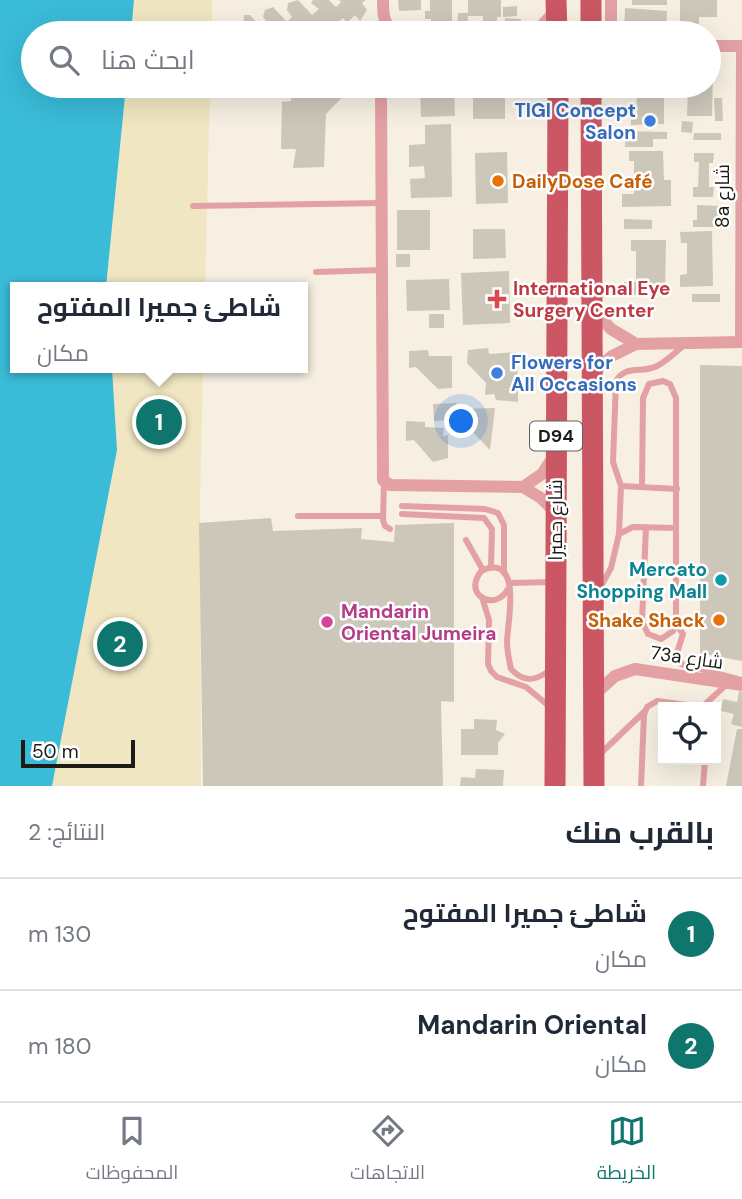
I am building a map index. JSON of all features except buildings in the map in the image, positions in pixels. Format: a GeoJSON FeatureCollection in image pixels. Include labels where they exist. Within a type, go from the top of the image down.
{"type":"FeatureCollection","features":[{"type":"Feature","properties":{"kind":"main road"},"geometry":{"type":"LineString","coordinates":[[591,0],[591,21]]}},
{"type":"Feature","properties":{"kind":"main road","name":"شارع جميرا"},"geometry":{"type":"LineString","coordinates":[[555,786],[558,98]]}},
{"type":"Feature","properties":{"kind":"main road","name":"شارع جميرا"},"geometry":{"type":"LineString","coordinates":[[591,98],[594,786]]}},
{"type":"Feature","properties":{"kind":"street"},"geometry":{"type":"LineString","coordinates":[[383,0],[384,21]]}},
{"type":"Feature","properties":{"kind":"street"},"geometry":{"type":"LineString","coordinates":[[611,0],[611,21]]}},
{"type":"Feature","properties":{"kind":"street"},"geometry":{"type":"LineString","coordinates":[[544,21],[556,5]]}},
{"type":"Feature","properties":{"kind":"street"},"geometry":{"type":"LineString","coordinates":[[721,47],[742,48]]}},
{"type":"Feature","properties":{"kind":"street","name":"8a شارع"},"geometry":{"type":"LineString","coordinates":[[741,342],[742,48]]}},
{"type":"Feature","properties":{"kind":"street"},"geometry":{"type":"LineString","coordinates":[[381,98],[384,483],[523,487],[541,498],[555,512]]}},
{"type":"Feature","properties":{"kind":"street"},"geometry":{"type":"LineString","coordinates":[[591,109],[597,98]]}},
{"type":"Feature","properties":{"kind":"street"},"geometry":{"type":"LineString","coordinates":[[592,307],[611,329],[636,344]]}},
{"type":"Feature","properties":{"kind":"street"},"geometry":{"type":"LineString","coordinates":[[592,373],[612,356],[636,344],[741,342]]}},
{"type":"Feature","properties":{"kind":"street"},"geometry":{"type":"LineString","coordinates":[[523,487],[542,474],[556,454]]}},
{"type":"Feature","properties":{"kind":"street","name":"73a شارع"},"geometry":{"type":"LineString","coordinates":[[593,696],[615,676],[635,669],[738,682]]}},
{"type":"Feature","properties":{"kind":"lane"},"geometry":{"type":"LineString","coordinates":[[193,206],[382,202]]}},
{"type":"Feature","properties":{"kind":"lane"},"geometry":{"type":"LineString","coordinates":[[316,272],[382,270]]}},
{"type":"Feature","properties":{"kind":"lane"},"geometry":{"type":"LineString","coordinates":[[593,599],[611,568],[619,534],[621,486],[614,462],[616,381],[629,369],[645,370],[658,365],[687,343]]}},
{"type":"Feature","properties":{"kind":"lane"},"geometry":{"type":"LineString","coordinates":[[642,487],[645,390],[656,381],[663,381],[674,390],[676,398],[676,624],[673,631],[661,639],[654,638],[643,629],[646,527]]}},
{"type":"Feature","properties":{"kind":"lane"},"geometry":{"type":"LineString","coordinates":[[384,483],[383,516],[385,526],[390,530]]}},
{"type":"Feature","properties":{"kind":"lane"},"geometry":{"type":"LineString","coordinates":[[621,486],[677,488]]}},
{"type":"Feature","properties":{"kind":"lane"},"geometry":{"type":"LineString","coordinates":[[402,506],[485,509],[498,513],[504,526],[505,573],[511,607],[507,640],[511,669],[504,680]]}},
{"type":"Feature","properties":{"kind":"lane"},"geometry":{"type":"LineString","coordinates":[[402,514],[484,519],[492,529],[487,568],[478,575],[475,583],[477,591],[489,601],[498,600],[505,596],[509,586]]}},
{"type":"Feature","properties":{"kind":"lane"},"geometry":{"type":"LineString","coordinates":[[298,516],[383,516]]}},
{"type":"Feature","properties":{"kind":"lane"},"geometry":{"type":"LineString","coordinates":[[619,534],[628,528],[676,528]]}},
{"type":"Feature","properties":{"kind":"lane"},"geometry":{"type":"LineString","coordinates":[[466,540],[487,568],[505,573]]}},
{"type":"Feature","properties":{"kind":"lane"},"geometry":{"type":"LineString","coordinates":[[509,586],[555,582]]}},
{"type":"Feature","properties":{"kind":"lane"},"geometry":{"type":"LineString","coordinates":[[482,597],[489,620],[488,664],[497,677],[535,693],[550,706],[555,715]]}},
{"type":"Feature","properties":{"kind":"lane"},"geometry":{"type":"LineString","coordinates":[[676,624],[683,634],[677,653],[681,664],[738,682]]}},
{"type":"Feature","properties":{"kind":"lane"},"geometry":{"type":"LineString","coordinates":[[511,669],[526,680],[535,680],[555,662]]}},
{"type":"Feature","properties":{"kind":"lane"},"geometry":{"type":"LineString","coordinates":[[709,702],[738,682]]}},
{"type":"Feature","properties":{"kind":"lane"},"geometry":{"type":"LineString","coordinates":[[594,760],[649,704],[664,702]]}},
{"type":"Feature","properties":{"kind":"lane"},"geometry":{"type":"LineString","coordinates":[[641,786],[645,711]]}},
{"type":"Feature","properties":{"kind":"lane"},"geometry":{"type":"LineString","coordinates":[[703,786],[705,765]]}},
{"type":"Feature","properties":{"kind":"sand"},"geometry":{"type":"Polygon","coordinates":[[[134,0],[212,0],[212,21],[132,21],[134,0]]]}},
{"type":"Feature","properties":{"kind":"sand"},"geometry":{"type":"Polygon","coordinates":[[[125,98],[210,98],[205,282],[106,282],[125,98]]]}},
{"type":"Feature","properties":{"kind":"sand"},"geometry":{"type":"Polygon","coordinates":[[[112,373],[203,373],[200,499],[201,786],[52,786],[94,559],[110,440],[112,373]]]}},
{"type":"Feature","properties":{"kind":"water"},"geometry":{"type":"Polygon","coordinates":[[[0,0],[134,0],[132,21],[21,21],[21,98],[125,98],[106,282],[10,282],[10,373],[112,373],[117,450],[52,786],[0,786],[0,0]]]}},
{"type":"Feature","properties":{"kind":"place","name":"TIGI Concept Salon"},"geometry":{"type":"Point","coordinates":[650,121]}},
{"type":"Feature","properties":{"kind":"place","name":"DailyDose Café"},"geometry":{"type":"Point","coordinates":[498,181]}},
{"type":"Feature","properties":{"kind":"place","name":"International Eye Surgery Center"},"geometry":{"type":"Point","coordinates":[497,299]}},
{"type":"Feature","properties":{"kind":"place","name":"Flowers for All Occasions"},"geometry":{"type":"Point","coordinates":[497,373]}},
{"type":"Feature","properties":{"kind":"place","name":"شاطئ جميرا المفتوح"},"geometry":{"type":"Point","coordinates":[159,422]}},
{"type":"Feature","properties":{"kind":"place","name":"Mercato Shopping Mall"},"geometry":{"type":"Point","coordinates":[721,580]}},
{"type":"Feature","properties":{"kind":"place","name":"Shake Shack"},"geometry":{"type":"Point","coordinates":[719,620]}},
{"type":"Feature","properties":{"kind":"place","name":"Mandarin Oriental Jumeira"},"geometry":{"type":"Point","coordinates":[327,622]}},
{"type":"Feature","properties":{"kind":"place","name":"Mandarin Oriental"},"geometry":{"type":"Point","coordinates":[120,644]}}]}
